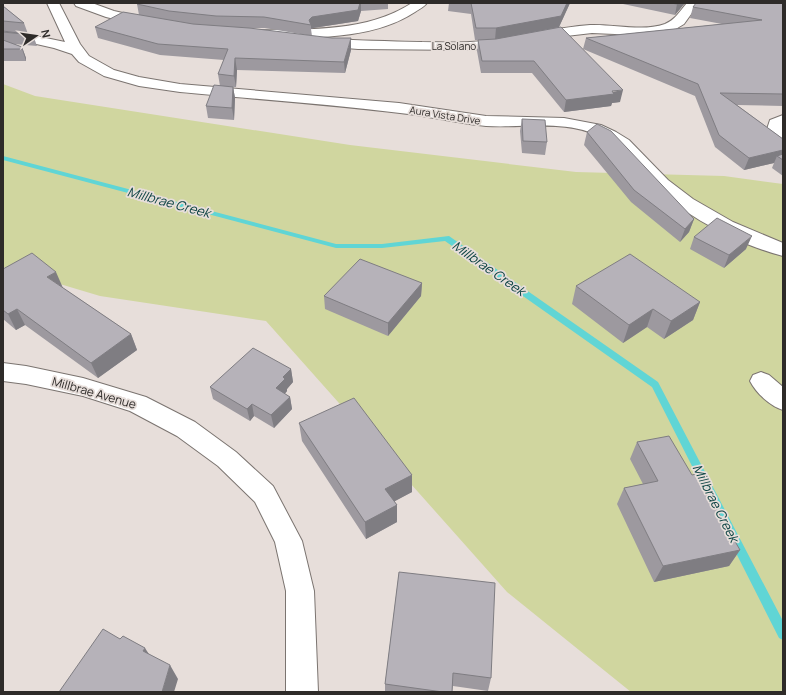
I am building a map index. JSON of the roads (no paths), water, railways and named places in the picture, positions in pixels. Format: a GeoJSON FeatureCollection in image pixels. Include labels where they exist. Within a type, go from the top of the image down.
{"type":"FeatureCollection","features":[{"type":"Feature","properties":{"kind":"street"},"geometry":{"type":"LineString","coordinates":[[53,3],[77,50]]}},
{"type":"Feature","properties":{"kind":"street"},"geometry":{"type":"LineString","coordinates":[[80,3],[110,14],[155,24]]}},
{"type":"Feature","properties":{"kind":"street","name":"La Solano"},"geometry":{"type":"LineString","coordinates":[[421,3],[414,9],[399,16],[360,27],[312,32],[251,34],[333,44],[495,45],[568,31],[592,29],[654,30],[669,27],[679,21],[693,3]]}},
{"type":"Feature","properties":{"kind":"street"},"geometry":{"type":"LineString","coordinates":[[3,37],[45,41],[77,50]]}},
{"type":"Feature","properties":{"kind":"street","name":"Aura Vista Drive"},"geometry":{"type":"LineString","coordinates":[[77,50],[87,61],[102,70],[124,78],[151,84],[400,108],[457,118],[488,121],[562,122],[586,126],[610,135],[633,152],[655,178],[675,195],[702,214],[740,233],[783,250]]}},
{"type":"Feature","properties":{"kind":"street"},"geometry":{"type":"LineString","coordinates":[[783,120],[776,123],[775,129],[783,134]]}},
{"type":"Feature","properties":{"kind":"street","name":"Millbrae Avenue"},"geometry":{"type":"LineString","coordinates":[[3,372],[26,375],[83,388],[138,404],[186,429],[226,459],[264,494],[288,541],[300,591],[302,692]]}},
{"type":"Feature","properties":{"kind":"street"},"geometry":{"type":"LineString","coordinates":[[760,381],[783,401]]}},
{"type":"Feature","properties":{"kind":"waterway","name":"Millbrae Creek"},"geometry":{"type":"LineString","coordinates":[[3,158],[336,246],[382,246],[446,238],[655,385],[783,634]]}}]}
